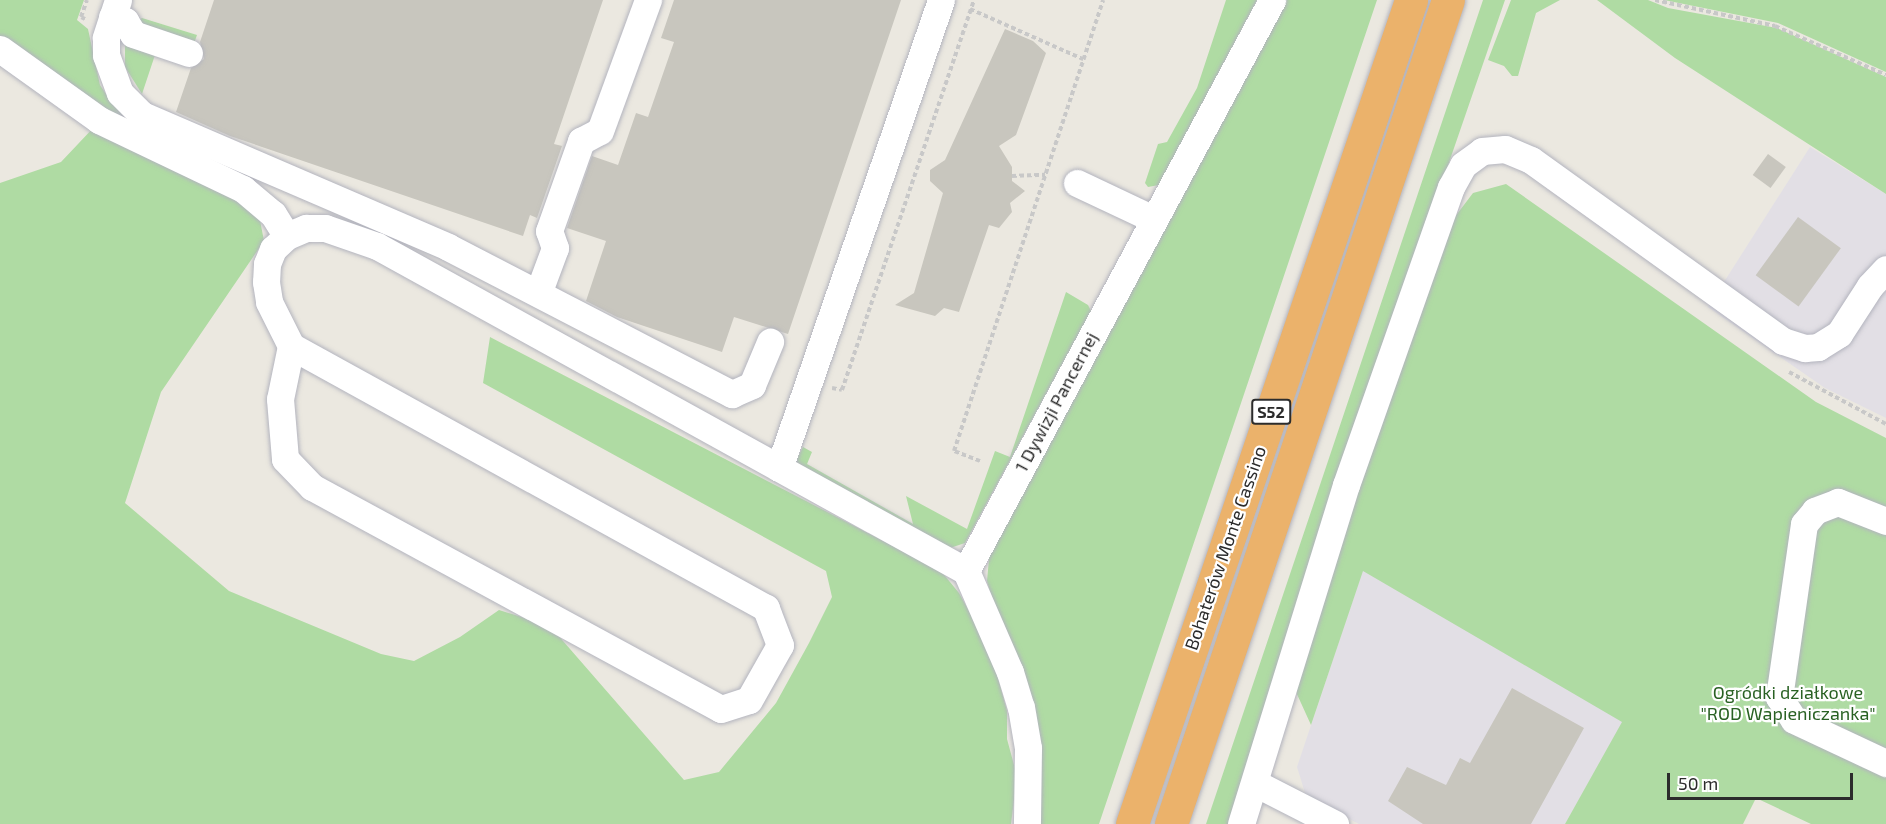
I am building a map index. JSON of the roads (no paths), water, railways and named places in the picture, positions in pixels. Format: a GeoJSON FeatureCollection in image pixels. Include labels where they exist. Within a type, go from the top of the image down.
{"type":"FeatureCollection","features":[{"type":"Feature","properties":{"kind":"highway","name":"Bohaterów Monte Cassino"},"geometry":{"type":"LineString","coordinates":[[1132,824],[1411,0]]}},
{"type":"Feature","properties":{"kind":"highway","name":"Bohaterów Monte Cassino"},"geometry":{"type":"LineString","coordinates":[[1171,824],[1448,0]]}},
{"type":"Feature","properties":{"kind":"street"},"geometry":{"type":"LineString","coordinates":[[538,291],[555,248],[549,231],[580,141],[600,131],[648,0]]}},
{"type":"Feature","properties":{"kind":"street"},"geometry":{"type":"LineString","coordinates":[[779,468],[941,0]]}},
{"type":"Feature","properties":{"kind":"street","name":"1 Dywizji Pancernej"},"geometry":{"type":"LineString","coordinates":[[966,571],[1272,0]]}},
{"type":"Feature","properties":{"kind":"street"},"geometry":{"type":"LineString","coordinates":[[115,9],[106,38],[111,72],[120,93],[142,115],[448,247],[538,291],[732,394],[753,384],[770,342]]}},
{"type":"Feature","properties":{"kind":"street"},"geometry":{"type":"LineString","coordinates":[[115,9],[133,34],[189,53]]}},
{"type":"Feature","properties":{"kind":"street"},"geometry":{"type":"LineString","coordinates":[[0,49],[99,120],[243,189],[273,214],[287,236]]}},
{"type":"Feature","properties":{"kind":"street"},"geometry":{"type":"LineString","coordinates":[[1241,824],[1346,486],[1451,187],[1463,165],[1482,151],[1505,149],[1531,160],[1783,341],[1805,348],[1818,347],[1839,334],[1870,286],[1886,269]]}},
{"type":"Feature","properties":{"kind":"street"},"geometry":{"type":"LineString","coordinates":[[1077,183],[1153,219]]}},
{"type":"Feature","properties":{"kind":"street"},"geometry":{"type":"LineString","coordinates":[[291,346],[280,399],[285,459],[312,487],[721,709],[749,700],[780,645],[766,608],[291,346],[269,302],[266,282],[267,264],[273,249],[287,236],[306,228],[325,228],[377,246],[966,571],[1010,672],[1021,708],[1028,748],[1027,824]]}},
{"type":"Feature","properties":{"kind":"street"},"geometry":{"type":"LineString","coordinates":[[1886,521],[1839,502],[1815,511],[1804,524],[1779,697],[1794,720],[1886,763]]}},
{"type":"Feature","properties":{"kind":"street"},"geometry":{"type":"LineString","coordinates":[[1255,783],[1335,824]]}},
{"type":"Feature","properties":{"kind":"park label","name":"Ogródki działkowe \"ROD Wapieniczanka\""},"geometry":{"type":"Point","coordinates":[1788,703]}}]}
